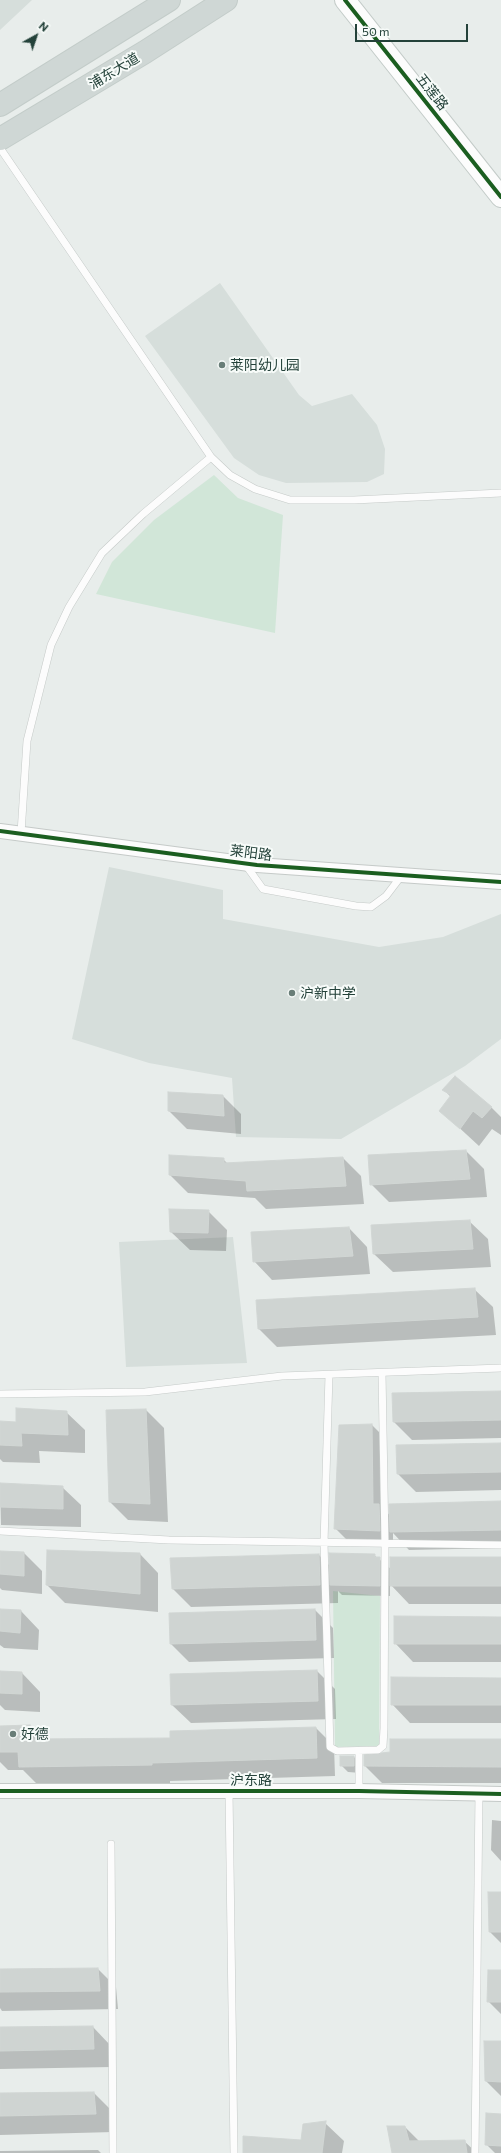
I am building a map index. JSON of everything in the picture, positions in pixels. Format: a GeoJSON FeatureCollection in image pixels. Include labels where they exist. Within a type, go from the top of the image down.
{"type":"FeatureCollection","features":[{"type":"Feature","properties":{"kind":"main road"},"geometry":{"type":"LineString","coordinates":[[0,105],[169,0]]}},
{"type":"Feature","properties":{"kind":"main road","name":"浦东大道"},"geometry":{"type":"LineString","coordinates":[[0,139],[146,52],[226,0]]}},
{"type":"Feature","properties":{"kind":"street","name":"五莲路"},"geometry":{"type":"LineString","coordinates":[[345,0],[501,197]]}},
{"type":"Feature","properties":{"kind":"street","name":"莱阳路"},"geometry":{"type":"LineString","coordinates":[[0,830],[245,863],[501,882]]}},
{"type":"Feature","properties":{"kind":"street","name":"沪东路"},"geometry":{"type":"LineString","coordinates":[[0,1791],[359,1791],[501,1794]]}},
{"type":"Feature","properties":{"kind":"lane"},"geometry":{"type":"LineString","coordinates":[[0,148],[211,457],[230,475],[255,489],[290,500],[354,500],[501,493]]}},
{"type":"Feature","properties":{"kind":"lane"},"geometry":{"type":"LineString","coordinates":[[21,833],[27,741],[51,645],[69,607],[102,553],[143,514],[211,457]]}},
{"type":"Feature","properties":{"kind":"lane"},"geometry":{"type":"LineString","coordinates":[[245,863],[263,889],[356,906],[371,907],[386,896],[402,875]]}},
{"type":"Feature","properties":{"kind":"lane"},"geometry":{"type":"LineString","coordinates":[[0,1394],[145,1392],[282,1376],[501,1368]]}},
{"type":"Feature","properties":{"kind":"lane"},"geometry":{"type":"LineString","coordinates":[[329,1375],[324,1543],[330,1747],[337,1751],[359,1751],[378,1750],[383,1746],[385,1543],[382,1373]]}},
{"type":"Feature","properties":{"kind":"lane"},"geometry":{"type":"LineString","coordinates":[[0,1531],[169,1540],[501,1545]]}},
{"type":"Feature","properties":{"kind":"lane"},"geometry":{"type":"LineString","coordinates":[[359,1751],[359,1791]]}},
{"type":"Feature","properties":{"kind":"lane"},"geometry":{"type":"LineString","coordinates":[[229,1791],[234,2153]]}},
{"type":"Feature","properties":{"kind":"lane"},"geometry":{"type":"LineString","coordinates":[[475,2153],[479,1793]]}},
{"type":"Feature","properties":{"kind":"lane"},"geometry":{"type":"LineString","coordinates":[[111,1844],[113,2153]]}},
{"type":"Feature","properties":{"kind":"shaded area"},"geometry":{"type":"Polygon","coordinates":[[[0,0],[32,0],[0,30],[0,0]]]}},
{"type":"Feature","properties":{"kind":"shaded area","name":"莱阳幼儿园"},"geometry":{"type":"Polygon","coordinates":[[[220,283],[299,395],[312,406],[352,394],[377,425],[385,449],[384,474],[367,482],[286,483],[259,475],[234,458],[145,336],[220,283]]]}},
{"type":"Feature","properties":{"kind":"shaded area","name":"沪新中学"},"geometry":{"type":"Polygon","coordinates":[[[109,867],[223,890],[223,919],[379,947],[443,937],[501,914],[501,1039],[465,1066],[341,1139],[236,1137],[232,1078],[149,1063],[72,1039],[109,867]]]}},
{"type":"Feature","properties":{"kind":"shaded area"},"geometry":{"type":"Polygon","coordinates":[[[233,1237],[247,1363],[126,1367],[119,1242],[233,1237]]]}},
{"type":"Feature","properties":{"kind":"green space"},"geometry":{"type":"Polygon","coordinates":[[[214,475],[238,498],[283,515],[275,633],[96,594],[112,562],[154,520],[214,475]]]}},
{"type":"Feature","properties":{"kind":"green space"},"geometry":{"type":"Polygon","coordinates":[[[333,1591],[380,1596],[379,1746],[335,1747],[333,1591]]]}},
{"type":"Feature","properties":{"kind":"building"},"geometry":{"type":"Polygon","coordinates":[[[455,1076],[492,1107],[482,1118],[473,1111],[460,1129],[439,1111],[451,1095],[442,1090],[455,1076]]]}},
{"type":"Feature","properties":{"kind":"building"},"geometry":{"type":"Polygon","coordinates":[[[168,1092],[223,1095],[224,1116],[168,1111],[168,1092]]]}},
{"type":"Feature","properties":{"kind":"building"},"geometry":{"type":"Polygon","coordinates":[[[466,1150],[470,1179],[370,1185],[368,1155],[466,1150]]]}},
{"type":"Feature","properties":{"kind":"building"},"geometry":{"type":"Polygon","coordinates":[[[169,1155],[224,1158],[224,1163],[343,1157],[346,1186],[247,1191],[246,1181],[169,1175],[169,1155]]]}},
{"type":"Feature","properties":{"kind":"building"},"geometry":{"type":"Polygon","coordinates":[[[169,1209],[209,1210],[208,1233],[170,1232],[169,1209]]]}},
{"type":"Feature","properties":{"kind":"building"},"geometry":{"type":"Polygon","coordinates":[[[470,1220],[473,1249],[373,1254],[371,1225],[470,1220]]]}},
{"type":"Feature","properties":{"kind":"building"},"geometry":{"type":"Polygon","coordinates":[[[349,1227],[353,1256],[253,1262],[251,1232],[349,1227]]]}},
{"type":"Feature","properties":{"kind":"building"},"geometry":{"type":"Polygon","coordinates":[[[475,1288],[478,1317],[258,1329],[256,1300],[475,1288]]]}},
{"type":"Feature","properties":{"kind":"building"},"geometry":{"type":"Polygon","coordinates":[[[501,1391],[501,1420],[393,1422],[392,1393],[501,1391]]]}},
{"type":"Feature","properties":{"kind":"building"},"geometry":{"type":"Polygon","coordinates":[[[16,1408],[67,1411],[68,1435],[21,1433],[22,1446],[0,1445],[0,1421],[16,1422],[16,1408]]]}},
{"type":"Feature","properties":{"kind":"building"},"geometry":{"type":"Polygon","coordinates":[[[146,1409],[150,1504],[109,1502],[106,1410],[146,1409]]]}},
{"type":"Feature","properties":{"kind":"building"},"geometry":{"type":"Polygon","coordinates":[[[372,1424],[373,1504],[379,1504],[380,1531],[334,1529],[339,1425],[372,1424]]]}},
{"type":"Feature","properties":{"kind":"building"},"geometry":{"type":"Polygon","coordinates":[[[501,1443],[501,1472],[397,1474],[396,1445],[501,1443]]]}},
{"type":"Feature","properties":{"kind":"building"},"geometry":{"type":"Polygon","coordinates":[[[0,1483],[63,1486],[63,1509],[0,1507],[0,1483]]]}},
{"type":"Feature","properties":{"kind":"building"},"geometry":{"type":"Polygon","coordinates":[[[501,1501],[501,1530],[390,1532],[389,1504],[501,1501]]]}},
{"type":"Feature","properties":{"kind":"building"},"geometry":{"type":"Polygon","coordinates":[[[47,1550],[140,1553],[140,1594],[46,1585],[47,1550]]]}},
{"type":"Feature","properties":{"kind":"building"},"geometry":{"type":"Polygon","coordinates":[[[0,1551],[24,1552],[24,1576],[0,1574],[0,1551]]]}},
{"type":"Feature","properties":{"kind":"building"},"geometry":{"type":"Polygon","coordinates":[[[329,1553],[375,1554],[375,1557],[380,1557],[380,1586],[330,1585],[329,1553]]]}},
{"type":"Feature","properties":{"kind":"building"},"geometry":{"type":"Polygon","coordinates":[[[319,1554],[320,1585],[172,1589],[170,1558],[319,1554]]]}},
{"type":"Feature","properties":{"kind":"building"},"geometry":{"type":"Polygon","coordinates":[[[390,1557],[501,1557],[501,1586],[390,1586],[390,1557]]]}},
{"type":"Feature","properties":{"kind":"building"},"geometry":{"type":"Polygon","coordinates":[[[0,1609],[21,1610],[20,1633],[0,1631],[0,1609]]]}},
{"type":"Feature","properties":{"kind":"building"},"geometry":{"type":"Polygon","coordinates":[[[315,1609],[316,1640],[170,1644],[169,1613],[315,1609]]]}},
{"type":"Feature","properties":{"kind":"building"},"geometry":{"type":"Polygon","coordinates":[[[394,1616],[501,1617],[501,1644],[394,1644],[394,1616]]]}},
{"type":"Feature","properties":{"kind":"building"},"geometry":{"type":"Polygon","coordinates":[[[317,1670],[318,1701],[171,1705],[170,1674],[317,1670]]]}},
{"type":"Feature","properties":{"kind":"building"},"geometry":{"type":"Polygon","coordinates":[[[0,1671],[22,1672],[22,1694],[0,1693],[0,1671]]]}},
{"type":"Feature","properties":{"kind":"building"},"geometry":{"type":"Polygon","coordinates":[[[391,1677],[501,1678],[501,1705],[391,1705],[391,1677]]]}},
{"type":"Feature","properties":{"kind":"building"},"geometry":{"type":"Polygon","coordinates":[[[30,1725],[30,1739],[170,1738],[170,1731],[316,1727],[317,1758],[152,1763],[152,1765],[19,1767],[18,1752],[0,1752],[0,1726],[30,1725]]]}},
{"type":"Feature","properties":{"kind":"building"},"geometry":{"type":"Polygon","coordinates":[[[390,1739],[501,1739],[501,1767],[364,1766],[364,1755],[390,1752],[390,1739]]]}},
{"type":"Feature","properties":{"kind":"building"},"geometry":{"type":"Polygon","coordinates":[[[340,1756],[354,1756],[354,1766],[340,1766],[340,1756]]]}},
{"type":"Feature","properties":{"kind":"building"},"geometry":{"type":"Polygon","coordinates":[[[488,1892],[501,1892],[501,1932],[489,1932],[488,1892]]]}},
{"type":"Feature","properties":{"kind":"building"},"geometry":{"type":"Polygon","coordinates":[[[98,1968],[100,1991],[0,1992],[0,1969],[98,1968]]]}},
{"type":"Feature","properties":{"kind":"building"},"geometry":{"type":"Polygon","coordinates":[[[488,1970],[501,1970],[501,2002],[487,2002],[488,1970]]]}},
{"type":"Feature","properties":{"kind":"building"},"geometry":{"type":"Polygon","coordinates":[[[93,2026],[94,2049],[0,2051],[0,2027],[93,2026]]]}},
{"type":"Feature","properties":{"kind":"building"},"geometry":{"type":"Polygon","coordinates":[[[484,2041],[501,2041],[501,2082],[485,2081],[484,2041]]]}},
{"type":"Feature","properties":{"kind":"building"},"geometry":{"type":"Polygon","coordinates":[[[94,2092],[96,2114],[0,2116],[0,2093],[94,2092]]]}},
{"type":"Feature","properties":{"kind":"building"},"geometry":{"type":"Polygon","coordinates":[[[486,2113],[501,2114],[501,2146],[485,2145],[486,2113]]]}},
{"type":"Feature","properties":{"kind":"building"},"geometry":{"type":"Polygon","coordinates":[[[326,2121],[322,2153],[243,2153],[243,2136],[301,2140],[303,2124],[326,2121]]]}},
{"type":"Feature","properties":{"kind":"building"},"geometry":{"type":"Polygon","coordinates":[[[387,2126],[405,2126],[409,2141],[465,2140],[467,2153],[392,2153],[387,2126]]]}},
{"type":"Feature","properties":{"kind":"cycle path"},"geometry":{"type":"LineString","coordinates":[[345,0],[501,197]]}},
{"type":"Feature","properties":{"kind":"cycle path"},"geometry":{"type":"LineString","coordinates":[[0,831],[257,865],[501,882]]}},
{"type":"Feature","properties":{"kind":"cycle path"},"geometry":{"type":"LineString","coordinates":[[0,1791],[359,1791],[501,1794]]}},
{"type":"Feature","properties":{"kind":"place","name":"莱阳幼儿园"},"geometry":{"type":"Point","coordinates":[222,365]}},
{"type":"Feature","properties":{"kind":"place","name":"沪新中学"},"geometry":{"type":"Point","coordinates":[292,993]}},
{"type":"Feature","properties":{"kind":"place","name":"好德"},"geometry":{"type":"Point","coordinates":[13,1734]}}]}
